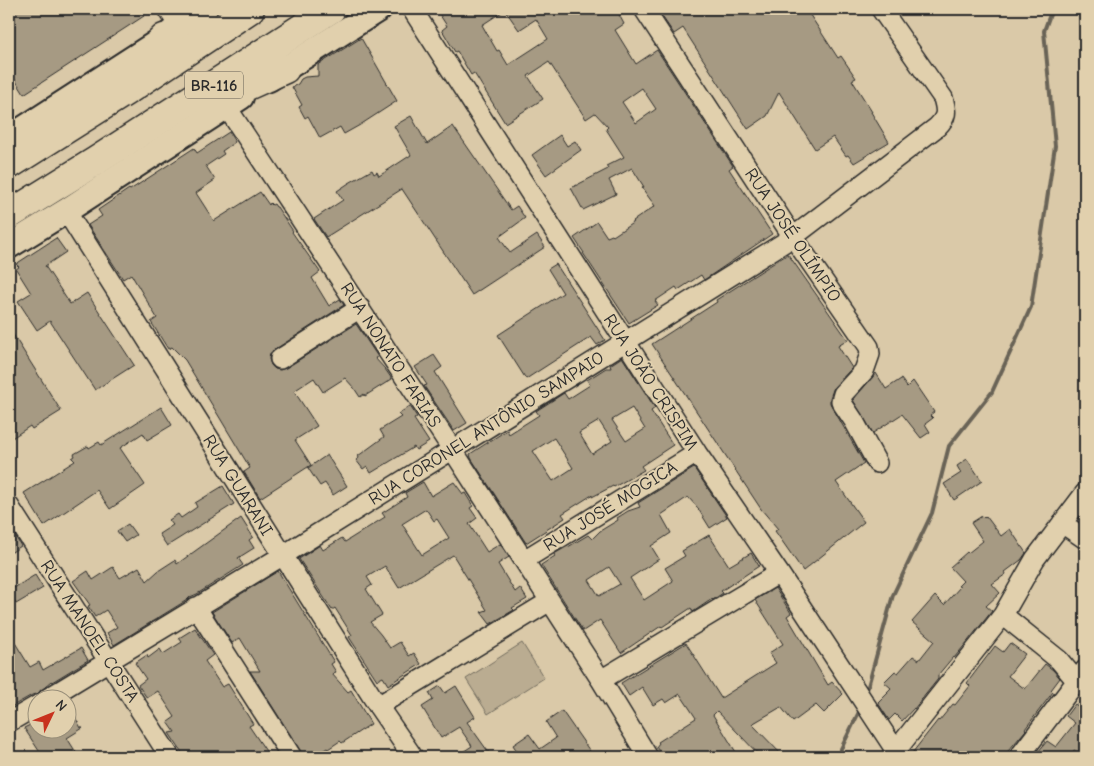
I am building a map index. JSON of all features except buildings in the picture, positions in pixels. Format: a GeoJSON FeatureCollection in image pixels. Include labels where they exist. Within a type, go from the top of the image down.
{"type":"FeatureCollection","features":[{"type":"Feature","properties":{"kind":"highway","name":"BR-116"},"geometry":{"type":"LineString","coordinates":[[9,165],[128,90],[250,9]]}},
{"type":"Feature","properties":{"kind":"highway","name":"BR-116"},"geometry":{"type":"LineString","coordinates":[[9,215],[331,9]]}},
{"type":"Feature","properties":{"kind":"highway"},"geometry":{"type":"LineString","coordinates":[[46,142],[84,108],[134,69],[170,24]]}},
{"type":"Feature","properties":{"kind":"highway"},"geometry":{"type":"LineString","coordinates":[[96,161],[165,130],[220,97],[285,69]]}},
{"type":"Feature","properties":{"kind":"main road"},"geometry":{"type":"LineString","coordinates":[[11,132],[170,24],[205,9]]}},
{"type":"Feature","properties":{"kind":"main road","name":"BR-116"},"geometry":{"type":"LineString","coordinates":[[9,246],[379,9]]}},
{"type":"Feature","properties":{"kind":"street","name":"RUA JOÃO CRISPIM"},"geometry":{"type":"LineString","coordinates":[[412,9],[697,453],[779,573],[893,754]]}},
{"type":"Feature","properties":{"kind":"street","name":"RUA JOSÉ OLÍMPIO"},"geometry":{"type":"LineString","coordinates":[[644,9],[793,237],[869,347],[870,354],[864,371],[843,394],[841,401],[876,463]]}},
{"type":"Feature","properties":{"kind":"street","name":"RUA CORONEL ANTÔNIO SAMPAIO"},"geometry":{"type":"LineString","coordinates":[[65,688],[282,556],[793,237],[937,127],[946,115],[943,98],[881,9]]}},
{"type":"Feature","properties":{"kind":"street","name":"RUA NONATO FARIAS"},"geometry":{"type":"LineString","coordinates":[[226,106],[524,560],[648,757]]}},
{"type":"Feature","properties":{"kind":"street","name":"RUA GUARANI"},"geometry":{"type":"LineString","coordinates":[[66,211],[282,556],[413,757]]}},
{"type":"Feature","properties":{"kind":"street"},"geometry":{"type":"LineString","coordinates":[[280,359],[360,308]]}},
{"type":"Feature","properties":{"kind":"street","name":"RUA JOSÉ MOGICA"},"geometry":{"type":"LineString","coordinates":[[524,560],[697,453]]}},
{"type":"Feature","properties":{"kind":"street"},"geometry":{"type":"LineString","coordinates":[[893,754],[1003,615],[1035,559],[1085,493]]}},
{"type":"Feature","properties":{"kind":"street","name":"RUA MANOEL COSTA"},"geometry":{"type":"LineString","coordinates":[[9,506],[170,757]]}},
{"type":"Feature","properties":{"kind":"street"},"geometry":{"type":"LineString","coordinates":[[1062,523],[1085,539]]}},
{"type":"Feature","properties":{"kind":"street"},"geometry":{"type":"LineString","coordinates":[[601,680],[779,573]]}},
{"type":"Feature","properties":{"kind":"street"},"geometry":{"type":"LineString","coordinates":[[378,706],[550,601]]}},
{"type":"Feature","properties":{"kind":"street"},"geometry":{"type":"LineString","coordinates":[[196,608],[292,757]]}},
{"type":"Feature","properties":{"kind":"street"},"geometry":{"type":"LineString","coordinates":[[1003,615],[1059,660],[1074,678],[1074,686]]}},
{"type":"Feature","properties":{"kind":"street"},"geometry":{"type":"LineString","coordinates":[[1019,757],[1085,670]]}},
{"type":"Feature","properties":{"kind":"street"},"geometry":{"type":"LineString","coordinates":[[9,722],[28,711]]}},
{"type":"Feature","properties":{"kind":"shaded area"},"geometry":{"type":"Polygon","coordinates":[[[522,643],[544,678],[488,714],[466,679],[522,643]]]}},
{"type":"Feature","properties":{"kind":"waterway"},"geometry":{"type":"LineString","coordinates":[[867,690],[893,595],[932,513],[949,446],[992,392],[1031,307],[1055,146],[1044,31],[1052,9]]}},
{"type":"Feature","properties":{"kind":"waterway"},"geometry":{"type":"LineString","coordinates":[[837,757],[860,710]]}}]}
